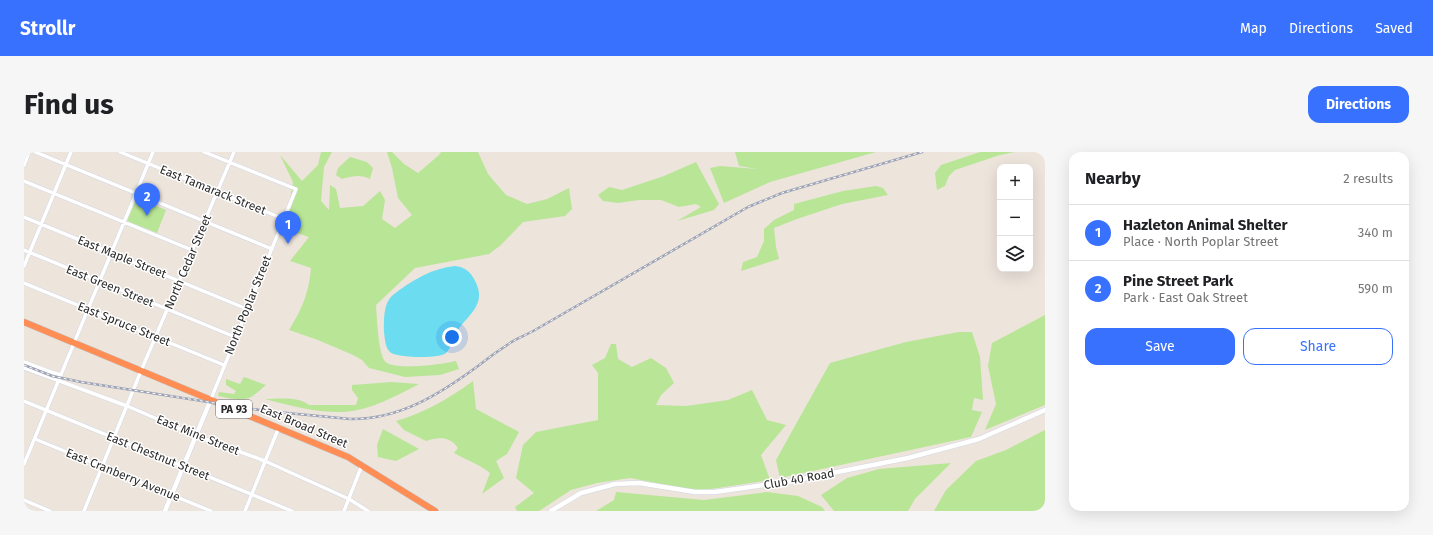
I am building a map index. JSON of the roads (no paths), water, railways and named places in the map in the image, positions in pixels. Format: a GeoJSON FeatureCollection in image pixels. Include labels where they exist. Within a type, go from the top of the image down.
{"type":"FeatureCollection","features":[{"type":"Feature","properties":{"kind":"highway","name":"East Broad Street"},"geometry":{"type":"LineString","coordinates":[[24,322],[348,457],[362,464],[435,511]]}},
{"type":"Feature","properties":{"kind":"street"},"geometry":{"type":"LineString","coordinates":[[24,166],[30,152]]}},
{"type":"Feature","properties":{"kind":"street"},"geometry":{"type":"LineString","coordinates":[[35,152],[272,249]]}},
{"type":"Feature","properties":{"kind":"street"},"geometry":{"type":"LineString","coordinates":[[24,266],[71,152]]}},
{"type":"Feature","properties":{"kind":"street","name":"East Tamarack Street"},"geometry":{"type":"LineString","coordinates":[[120,152],[284,219]]}},
{"type":"Feature","properties":{"kind":"street"},"geometry":{"type":"LineString","coordinates":[[24,464],[153,152]]}},
{"type":"Feature","properties":{"kind":"street"},"geometry":{"type":"LineString","coordinates":[[204,152],[229,162]]}},
{"type":"Feature","properties":{"kind":"street","name":"North Cedar Street"},"geometry":{"type":"LineString","coordinates":[[84,511],[141,371],[157,337],[179,281],[205,222],[216,191],[234,152]]}},
{"type":"Feature","properties":{"kind":"street","name":"North Poplar Street"},"geometry":{"type":"LineString","coordinates":[[210,399],[296,189],[229,162]]}},
{"type":"Feature","properties":{"kind":"street"},"geometry":{"type":"LineString","coordinates":[[24,181],[192,250]]}},
{"type":"Feature","properties":{"kind":"street","name":"East Maple Street"},"geometry":{"type":"LineString","coordinates":[[24,218],[247,309]]}},
{"type":"Feature","properties":{"kind":"street","name":"East Green Street"},"geometry":{"type":"LineString","coordinates":[[24,250],[235,337]]}},
{"type":"Feature","properties":{"kind":"street","name":"East Spruce Street"},"geometry":{"type":"LineString","coordinates":[[24,283],[224,365]]}},
{"type":"Feature","properties":{"kind":"street"},"geometry":{"type":"LineString","coordinates":[[24,362],[61,375]]}},
{"type":"Feature","properties":{"kind":"street","name":"East Mine Street"},"geometry":{"type":"LineString","coordinates":[[24,368],[128,406],[196,436],[265,461],[348,499],[368,511]]}},
{"type":"Feature","properties":{"kind":"street"},"geometry":{"type":"LineString","coordinates":[[165,511],[210,399]]}},
{"type":"Feature","properties":{"kind":"street","name":"East Chestnut Street"},"geometry":{"type":"LineString","coordinates":[[24,401],[292,511]]}},
{"type":"Feature","properties":{"kind":"street","name":"Club 40 Road"},"geometry":{"type":"LineString","coordinates":[[551,511],[581,493],[615,484],[639,483],[695,492],[716,492],[792,481],[908,458],[979,439],[1045,410]]}},
{"type":"Feature","properties":{"kind":"street"},"geometry":{"type":"LineString","coordinates":[[245,511],[279,428]]}},
{"type":"Feature","properties":{"kind":"street","name":"East Cranberry Avenue"},"geometry":{"type":"LineString","coordinates":[[34,439],[211,511]]}},
{"type":"Feature","properties":{"kind":"street"},"geometry":{"type":"LineString","coordinates":[[344,511],[362,464]]}},
{"type":"Feature","properties":{"kind":"street"},"geometry":{"type":"LineString","coordinates":[[24,500],[50,511]]}},
{"type":"Feature","properties":{"kind":"water"},"geometry":{"type":"Polygon","coordinates":[[[455,266],[464,268],[471,274],[478,287],[479,295],[476,307],[457,331],[448,351],[442,355],[427,357],[400,356],[390,352],[387,348],[384,328],[386,307],[390,298],[407,285],[430,272],[455,266]]]}},
{"type":"Feature","properties":{"kind":"railway"},"geometry":{"type":"LineString","coordinates":[[24,365],[52,376],[81,382],[266,411],[350,419],[385,415],[402,410],[434,395],[464,376],[510,343],[748,207],[782,193],[922,152]]}},
{"type":"Feature","properties":{"kind":"place","name":"Pine Street Park"},"geometry":{"type":"Point","coordinates":[147,216]}},
{"type":"Feature","properties":{"kind":"place","name":"Hazleton Animal Shelter"},"geometry":{"type":"Point","coordinates":[288,244]}}]}
